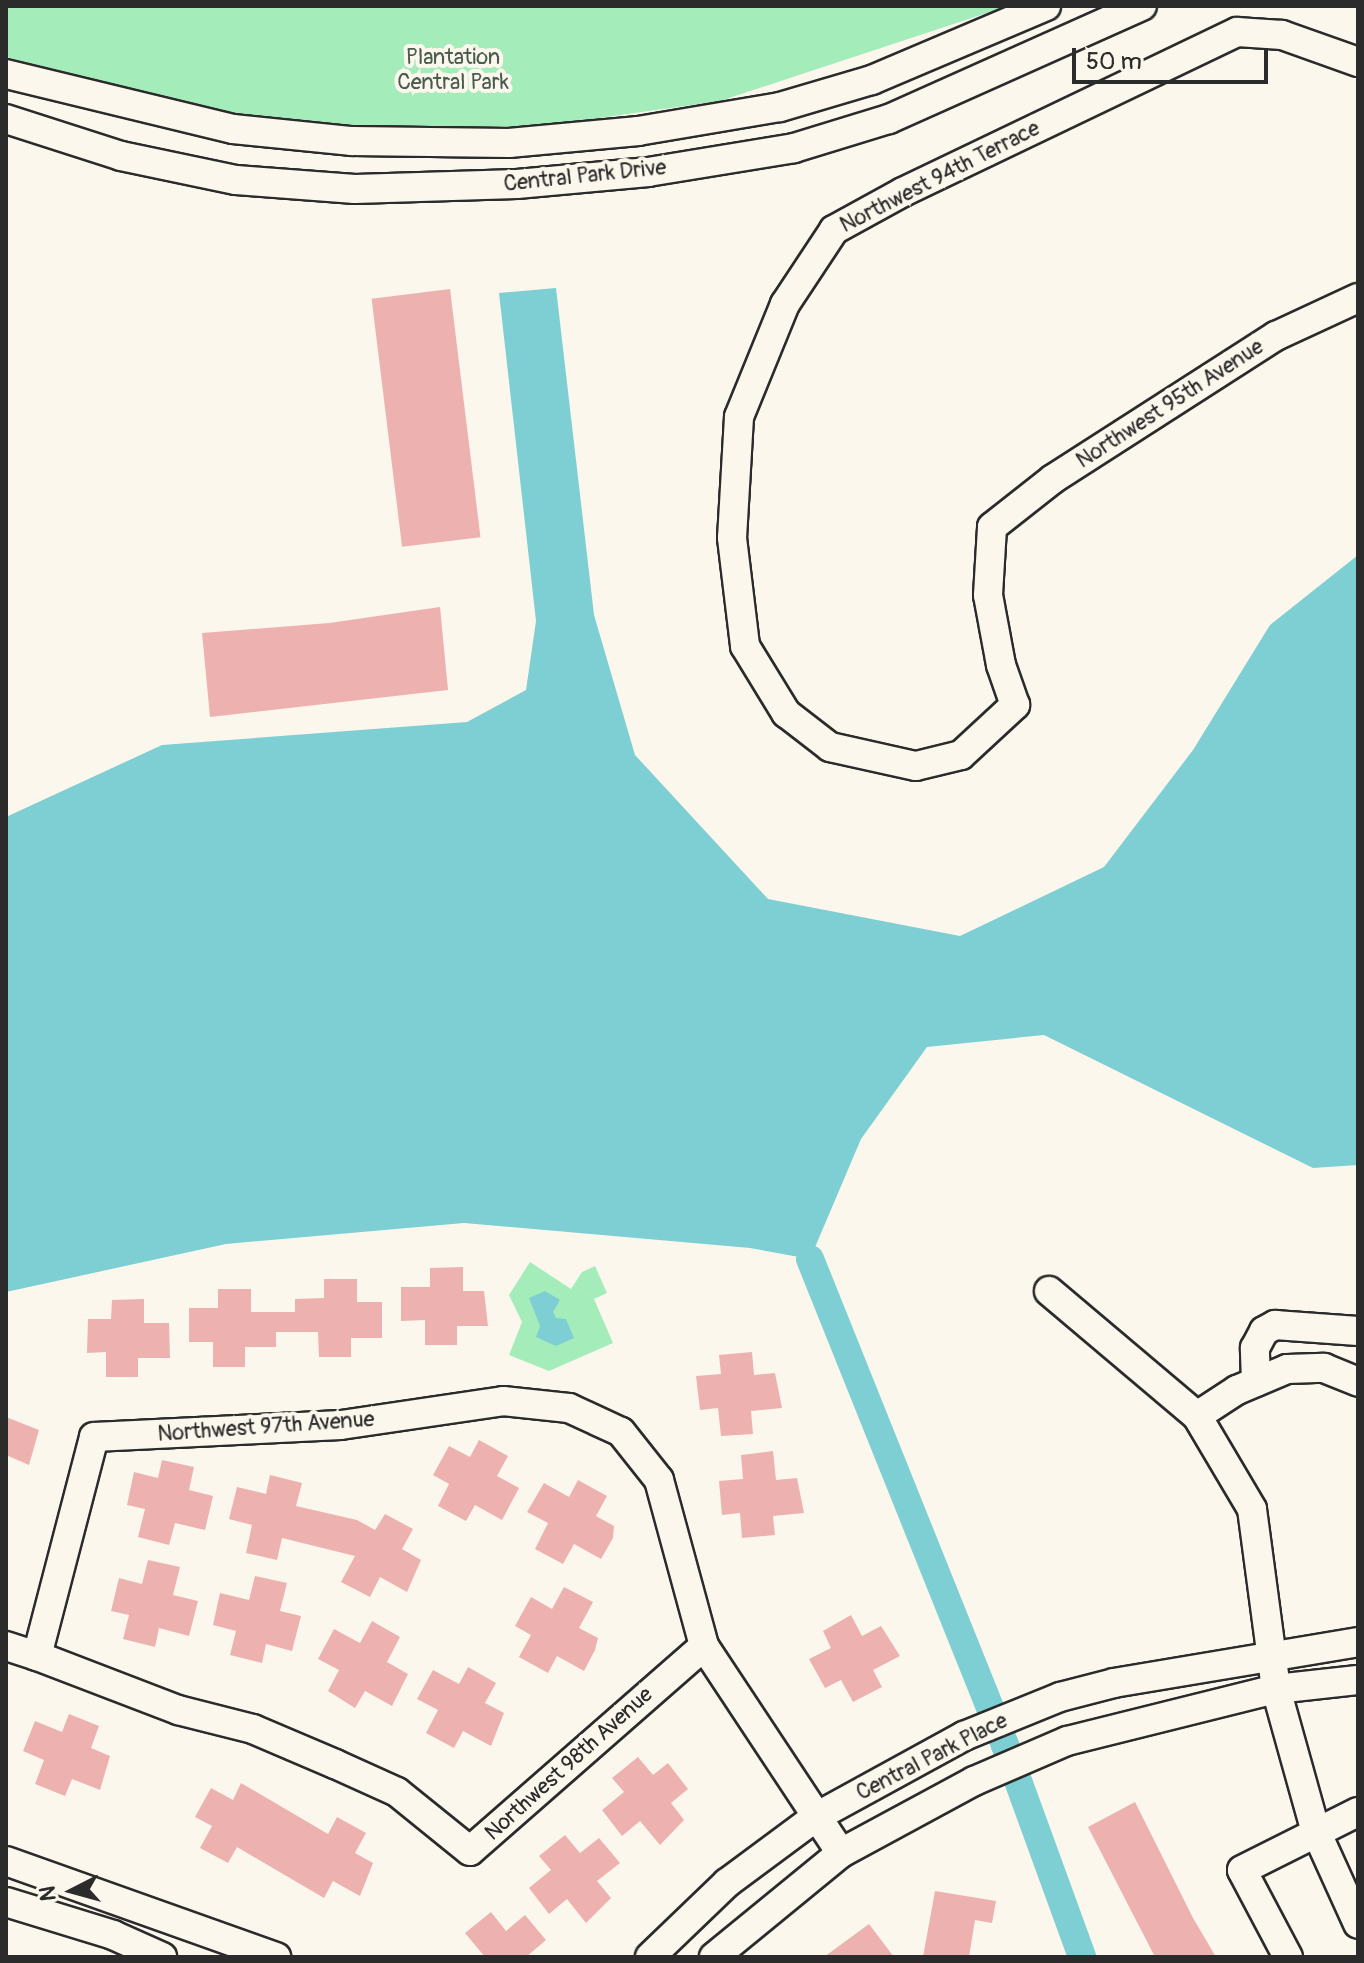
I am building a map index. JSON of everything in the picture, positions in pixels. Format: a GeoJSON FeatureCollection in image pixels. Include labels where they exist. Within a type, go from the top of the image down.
{"type":"FeatureCollection","features":[{"type":"Feature","properties":{"kind":"street","name":"Central Park Drive"},"geometry":{"type":"LineString","coordinates":[[6,74],[233,129],[352,141],[509,143],[638,131],[780,107],[872,80],[1046,6]]}},
{"type":"Feature","properties":{"kind":"street","name":"Central Park Drive"},"geometry":{"type":"LineString","coordinates":[[6,119],[121,156],[236,180],[355,189],[517,184],[648,172],[794,148],[889,119],[1142,6]]}},
{"type":"Feature","properties":{"kind":"street","name":"Northwest 94th Terrace"},"geometry":{"type":"LineString","coordinates":[[992,527],[988,595],[1001,665],[1015,705],[961,755],[916,766],[830,747],[786,713],[745,646],[732,538],[739,417],[785,304],[834,230],[903,192],[1237,32],[1282,35],[1358,62]]}},
{"type":"Feature","properties":{"kind":"street","name":"Northwest 95th Avenue"},"geometry":{"type":"LineString","coordinates":[[992,527],[1053,479],[1276,336],[1358,298]]}},
{"type":"Feature","properties":{"kind":"street"},"geometry":{"type":"LineString","coordinates":[[1049,1291],[1197,1416],[1252,1509],[1276,1689],[1315,1829],[1358,1924]]}},
{"type":"Feature","properties":{"kind":"street"},"geometry":{"type":"LineString","coordinates":[[1256,1382],[1255,1348],[1264,1331],[1275,1325],[1358,1331]]}},
{"type":"Feature","properties":{"kind":"street"},"geometry":{"type":"LineString","coordinates":[[1197,1416],[1256,1382],[1287,1369],[1324,1368],[1358,1382]]}},
{"type":"Feature","properties":{"kind":"street","name":"Northwest 97th Avenue"},"geometry":{"type":"LineString","coordinates":[[37,1656],[94,1437],[341,1425],[503,1401],[569,1408],[621,1432],[659,1480],[704,1646],[841,1853]]}},
{"type":"Feature","properties":{"kind":"street","name":"Central Park Place"},"geometry":{"type":"LineString","coordinates":[[650,1957],[727,1883],[816,1817],[964,1736],[1060,1697],[1273,1655],[1358,1642]]}},
{"type":"Feature","properties":{"kind":"street","name":"Northwest 98th Avenue"},"geometry":{"type":"LineString","coordinates":[[6,1646],[178,1710],[253,1729],[335,1764],[397,1792],[470,1851],[704,1646]]}},
{"type":"Feature","properties":{"kind":"street","name":"Central Park Place"},"geometry":{"type":"LineString","coordinates":[[714,1957],[841,1853],[974,1781],[1067,1741],[1276,1689],[1358,1680]]}},
{"type":"Feature","properties":{"kind":"street"},"geometry":{"type":"LineString","coordinates":[[1288,1957],[1242,1870],[1315,1829],[1358,1812]]}},
{"type":"Feature","properties":{"kind":"street"},"geometry":{"type":"LineString","coordinates":[[6,1861],[162,1913],[276,1957]]}},
{"type":"Feature","properties":{"kind":"street"},"geometry":{"type":"LineString","coordinates":[[109,1946],[127,1901]]}},
{"type":"Feature","properties":{"kind":"street"},"geometry":{"type":"LineString","coordinates":[[6,1902],[109,1946],[152,1955],[162,1913]]}},
{"type":"Feature","properties":{"kind":"green space","name":"Plantation Central Park"},"geometry":{"type":"Polygon","coordinates":[[[6,6],[1008,6],[720,101],[470,136],[232,118],[6,57],[6,6]]]}},
{"type":"Feature","properties":{"kind":"green space"},"geometry":{"type":"Polygon","coordinates":[[[530,1262],[571,1289],[582,1272],[595,1266],[607,1293],[594,1299],[613,1343],[549,1371],[509,1355],[522,1322],[509,1295],[530,1262]]]}},
{"type":"Feature","properties":{"kind":"water"},"geometry":{"type":"Polygon","coordinates":[[[556,288],[594,615],[635,755],[768,899],[960,936],[1104,867],[1193,750],[1270,625],[1358,555],[1358,1165],[1313,1168],[1044,1035],[927,1047],[861,1139],[810,1259],[750,1248],[464,1223],[226,1244],[6,1292],[6,817],[162,745],[467,722],[526,690],[536,621],[499,293],[556,288]]]}},
{"type":"Feature","properties":{"kind":"water"},"geometry":{"type":"Polygon","coordinates":[[[545,1291],[560,1300],[553,1312],[556,1318],[566,1319],[574,1338],[556,1346],[536,1337],[540,1326],[529,1298],[545,1291]]]}},
{"type":"Feature","properties":{"kind":"building"},"geometry":{"type":"Polygon","coordinates":[[[450,289],[480,537],[402,547],[372,299],[450,289]]]}},
{"type":"Feature","properties":{"kind":"building"},"geometry":{"type":"Polygon","coordinates":[[[440,607],[448,690],[210,717],[202,633],[329,623],[440,607]]]}},
{"type":"Feature","properties":{"kind":"building"},"geometry":{"type":"Polygon","coordinates":[[[463,1267],[463,1291],[484,1291],[488,1326],[457,1326],[457,1345],[425,1345],[425,1320],[401,1321],[401,1287],[430,1287],[430,1268],[463,1267]]]}},
{"type":"Feature","properties":{"kind":"building"},"geometry":{"type":"Polygon","coordinates":[[[324,1279],[357,1279],[357,1302],[382,1302],[382,1338],[351,1338],[351,1357],[319,1357],[318,1332],[276,1332],[276,1347],[245,1347],[245,1367],[213,1367],[213,1342],[189,1342],[189,1308],[218,1308],[218,1289],[251,1289],[251,1312],[295,1312],[295,1299],[324,1298],[324,1279]]]}},
{"type":"Feature","properties":{"kind":"building"},"geometry":{"type":"Polygon","coordinates":[[[144,1299],[144,1323],[169,1323],[170,1358],[138,1358],[138,1377],[106,1377],[106,1352],[87,1353],[88,1319],[111,1319],[112,1300],[144,1299]]]}},
{"type":"Feature","properties":{"kind":"building"},"geometry":{"type":"Polygon","coordinates":[[[752,1352],[754,1375],[775,1373],[782,1408],[751,1411],[753,1434],[721,1436],[718,1408],[700,1410],[696,1376],[721,1374],[719,1355],[752,1352]]]}},
{"type":"Feature","properties":{"kind":"building"},"geometry":{"type":"Polygon","coordinates":[[[6,1417],[39,1430],[29,1465],[6,1455],[6,1417]]]}},
{"type":"Feature","properties":{"kind":"building"},"geometry":{"type":"Polygon","coordinates":[[[479,1440],[508,1456],[497,1476],[519,1488],[502,1520],[475,1505],[466,1521],[438,1506],[449,1484],[433,1475],[449,1446],[470,1457],[479,1440]]]}},
{"type":"Feature","properties":{"kind":"building"},"geometry":{"type":"Polygon","coordinates":[[[773,1451],[776,1480],[797,1478],[804,1513],[773,1516],[775,1535],[742,1538],[740,1513],[722,1515],[719,1481],[743,1479],[741,1455],[773,1451]]]}},
{"type":"Feature","properties":{"kind":"building"},"geometry":{"type":"Polygon","coordinates":[[[162,1460],[194,1467],[189,1490],[213,1496],[205,1530],[175,1523],[169,1545],[138,1537],[145,1509],[127,1505],[134,1472],[158,1478],[162,1460]]]}},
{"type":"Feature","properties":{"kind":"building"},"geometry":{"type":"Polygon","coordinates":[[[270,1475],[302,1483],[296,1506],[357,1520],[375,1530],[385,1514],[413,1529],[402,1549],[421,1560],[407,1592],[380,1577],[370,1597],[341,1582],[355,1556],[282,1538],[277,1560],[246,1553],[252,1525],[229,1519],[237,1487],[266,1494],[270,1475]]]}},
{"type":"Feature","properties":{"kind":"building"},"geometry":{"type":"Polygon","coordinates":[[[578,1480],[607,1496],[596,1516],[614,1526],[613,1538],[601,1559],[574,1544],[563,1564],[535,1549],[548,1523],[527,1512],[544,1483],[569,1497],[578,1480]]]}},
{"type":"Feature","properties":{"kind":"building"},"geometry":{"type":"Polygon","coordinates":[[[148,1560],[180,1567],[173,1595],[198,1601],[189,1636],[159,1628],[155,1647],[123,1639],[129,1615],[111,1611],[119,1578],[142,1584],[148,1560]]]}},
{"type":"Feature","properties":{"kind":"building"},"geometry":{"type":"Polygon","coordinates":[[[255,1576],[287,1583],[280,1611],[301,1616],[292,1651],[266,1644],[262,1663],[230,1655],[236,1631],[213,1625],[220,1593],[249,1600],[255,1576]]]}},
{"type":"Feature","properties":{"kind":"building"},"geometry":{"type":"Polygon","coordinates":[[[564,1587],[593,1602],[579,1628],[598,1638],[584,1671],[557,1656],[548,1673],[519,1657],[531,1635],[515,1626],[531,1597],[552,1609],[564,1587]]]}},
{"type":"Feature","properties":{"kind":"building"},"geometry":{"type":"Polygon","coordinates":[[[851,1615],[862,1636],[881,1626],[900,1656],[873,1670],[882,1687],[853,1702],[841,1680],[825,1688],[809,1659],[831,1648],[823,1631],[851,1615]]]}},
{"type":"Feature","properties":{"kind":"building"},"geometry":{"type":"Polygon","coordinates":[[[372,1621],[400,1637],[387,1662],[408,1674],[392,1706],[365,1691],[355,1708],[328,1691],[339,1670],[318,1659],[334,1629],[360,1643],[372,1621]]]}},
{"type":"Feature","properties":{"kind":"building"},"geometry":{"type":"Polygon","coordinates":[[[468,1667],[496,1683],[485,1703],[504,1713],[491,1746],[463,1731],[454,1748],[426,1733],[438,1710],[417,1699],[433,1670],[459,1684],[468,1667]]]}},
{"type":"Feature","properties":{"kind":"building"},"geometry":{"type":"Polygon","coordinates":[[[69,1714],[99,1726],[91,1748],[110,1756],[100,1790],[72,1779],[65,1796],[35,1784],[44,1760],[23,1751],[35,1721],[62,1732],[69,1714]]]}},
{"type":"Feature","properties":{"kind":"building"},"geometry":{"type":"Polygon","coordinates":[[[638,1757],[653,1775],[668,1763],[688,1789],[671,1803],[684,1820],[660,1845],[640,1821],[622,1836],[602,1810],[624,1792],[612,1778],[638,1757]]]}},
{"type":"Feature","properties":{"kind":"building"},"geometry":{"type":"Polygon","coordinates":[[[241,1783],[328,1834],[337,1817],[366,1833],[355,1853],[373,1863],[360,1896],[333,1881],[324,1898],[237,1847],[228,1863],[200,1848],[212,1826],[195,1817],[211,1788],[233,1800],[241,1783]]]}},
{"type":"Feature","properties":{"kind":"building"},"geometry":{"type":"Polygon","coordinates":[[[1135,1802],[1216,1957],[1155,1957],[1088,1827],[1135,1802]]]}},
{"type":"Feature","properties":{"kind":"building"},"geometry":{"type":"Polygon","coordinates":[[[565,1835],[580,1853],[599,1838],[620,1863],[597,1881],[611,1898],[586,1923],[567,1899],[549,1914],[529,1888],[551,1870],[539,1856],[565,1835]]]}},
{"type":"Feature","properties":{"kind":"building"},"geometry":{"type":"Polygon","coordinates":[[[935,1891],[996,1901],[992,1923],[975,1920],[969,1957],[923,1957],[935,1891]]]}},
{"type":"Feature","properties":{"kind":"building"},"geometry":{"type":"Polygon","coordinates":[[[491,1912],[506,1931],[525,1915],[546,1940],[526,1957],[485,1957],[465,1933],[491,1912]]]}},
{"type":"Feature","properties":{"kind":"building"},"geometry":{"type":"Polygon","coordinates":[[[869,1924],[894,1957],[824,1957],[869,1924]]]}},
{"type":"Feature","properties":{"kind":"waterway"},"geometry":{"type":"LineString","coordinates":[[810,1259],[1005,1745],[1082,1957]]}}]}
